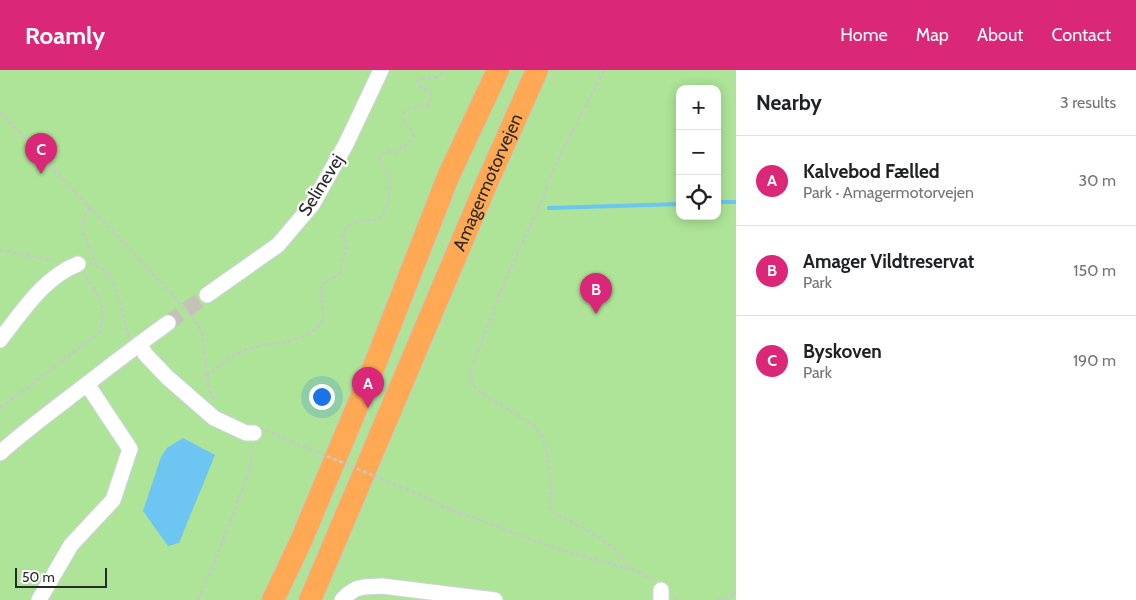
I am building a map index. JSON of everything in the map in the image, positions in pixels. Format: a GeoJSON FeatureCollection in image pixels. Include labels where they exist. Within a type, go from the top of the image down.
{"type":"FeatureCollection","features":[{"type":"Feature","properties":{"kind":"highway","name":"Amagermotorvejen"},"geometry":{"type":"LineString","coordinates":[[274,600],[301,541],[375,364],[448,177],[498,70]]}},
{"type":"Feature","properties":{"kind":"highway","name":"Amagermotorvejen"},"geometry":{"type":"LineString","coordinates":[[310,600],[482,194],[537,70]]}},
{"type":"Feature","properties":{"kind":"street","name":"Selinevej"},"geometry":{"type":"LineString","coordinates":[[207,295],[278,245],[312,205],[346,144],[381,70]]}},
{"type":"Feature","properties":{"kind":"street"},"geometry":{"type":"LineString","coordinates":[[0,340],[36,295],[67,268],[78,264]]}},
{"type":"Feature","properties":{"kind":"street"},"geometry":{"type":"LineString","coordinates":[[0,454],[14,440],[168,323]]}},
{"type":"Feature","properties":{"kind":"street"},"geometry":{"type":"LineString","coordinates":[[136,346],[167,377],[214,418],[246,433],[254,432]]}},
{"type":"Feature","properties":{"kind":"street"},"geometry":{"type":"LineString","coordinates":[[39,600],[71,545],[113,500],[130,449],[87,384]]}},
{"type":"Feature","properties":{"kind":"street"},"geometry":{"type":"LineString","coordinates":[[342,600],[356,589],[382,586],[495,600]]}},
{"type":"Feature","properties":{"kind":"path"},"geometry":{"type":"LineString","coordinates":[[0,112],[184,307],[202,333],[206,376],[229,358],[244,350],[286,343],[299,339],[318,328],[323,321],[321,287],[325,281],[335,277],[340,272],[347,245],[343,234],[345,230],[358,221],[380,219],[386,210],[389,199],[390,178],[379,162],[380,154],[388,151],[395,153],[410,143],[414,132],[403,121],[403,116],[410,108],[426,107],[431,95],[427,89],[421,89],[417,82],[419,79],[435,78],[441,75],[444,70]]}},
{"type":"Feature","properties":{"kind":"path"},"geometry":{"type":"LineString","coordinates":[[604,70],[572,132],[506,278],[470,375],[472,384],[476,389],[533,425],[540,433],[545,445],[552,486],[551,508],[555,513],[591,532],[610,546],[623,558],[628,568]]}},
{"type":"Feature","properties":{"kind":"path"},"geometry":{"type":"LineString","coordinates":[[90,208],[85,215],[84,237],[96,264],[108,275],[116,289],[126,329],[136,346]]}},
{"type":"Feature","properties":{"kind":"path"},"geometry":{"type":"LineString","coordinates":[[0,250],[66,264],[96,264]]}},
{"type":"Feature","properties":{"kind":"path"},"geometry":{"type":"LineString","coordinates":[[0,408],[99,333],[104,314],[100,299],[78,264]]}},
{"type":"Feature","properties":{"kind":"path"},"geometry":{"type":"LineString","coordinates":[[198,600],[249,471],[254,432]]}},
{"type":"Feature","properties":{"kind":"path"},"geometry":{"type":"LineString","coordinates":[[291,440],[449,508],[561,550],[634,570],[653,580],[661,595]]}},
{"type":"Feature","properties":{"kind":"path"},"geometry":{"type":"LineString","coordinates":[[717,600],[725,599],[736,592]]}},
{"type":"Feature","properties":{"kind":"green space"},"geometry":{"type":"Polygon","coordinates":[[[0,70],[736,70],[736,600],[0,600],[0,70]]]}},
{"type":"Feature","properties":{"kind":"water"},"geometry":{"type":"Polygon","coordinates":[[[183,438],[215,455],[179,543],[168,546],[143,511],[161,457],[167,448],[183,438]]]}},
{"type":"Feature","properties":{"kind":"waterway"},"geometry":{"type":"LineString","coordinates":[[721,202],[736,202]]}},
{"type":"Feature","properties":{"kind":"waterway"},"geometry":{"type":"LineString","coordinates":[[549,208],[676,204]]}},
{"type":"Feature","properties":{"kind":"tunnel"},"geometry":{"type":"LineString","coordinates":[[168,323],[207,295]]}},
{"type":"Feature","properties":{"kind":"place","name":"Byskoven"},"geometry":{"type":"Point","coordinates":[41,174]}},
{"type":"Feature","properties":{"kind":"place","name":"Amager Vildtreservat"},"geometry":{"type":"Point","coordinates":[596,314]}},
{"type":"Feature","properties":{"kind":"place","name":"Kalvebod Fælled"},"geometry":{"type":"Point","coordinates":[368,408]}}]}
